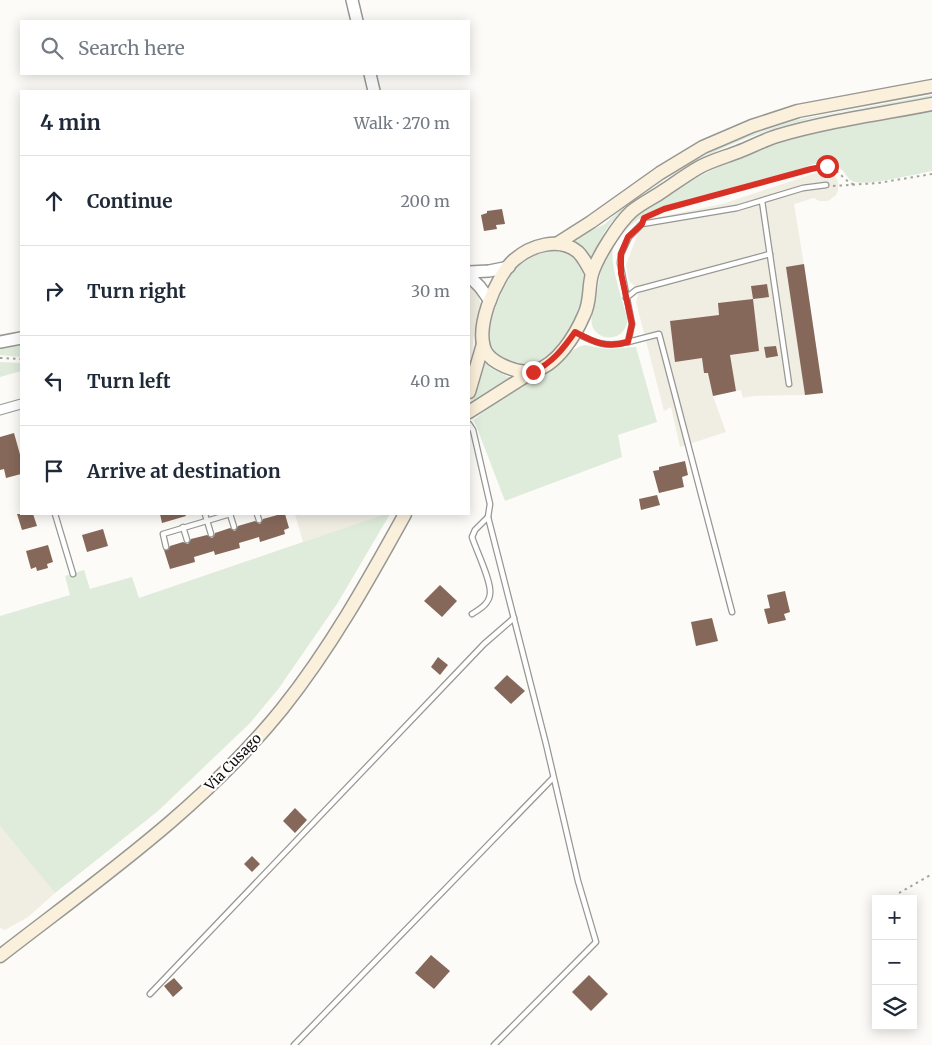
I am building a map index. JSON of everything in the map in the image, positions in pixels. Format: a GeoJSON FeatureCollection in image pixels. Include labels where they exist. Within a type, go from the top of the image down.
{"type":"FeatureCollection","features":[{"type":"Feature","properties":{"kind":"main road"},"geometry":{"type":"LineString","coordinates":[[470,389],[483,344],[483,331],[490,301],[495,289],[514,261],[534,248],[558,243],[660,173],[703,147],[752,126],[798,111],[932,86]]}},
{"type":"Feature","properties":{"kind":"main road"},"geometry":{"type":"LineString","coordinates":[[470,411],[543,367],[558,354],[575,332],[588,304],[592,274],[606,243],[631,212],[700,167],[776,136],[932,104]]}},
{"type":"Feature","properties":{"kind":"main road"},"geometry":{"type":"LineString","coordinates":[[558,243],[577,251],[587,263],[592,274]]}},
{"type":"Feature","properties":{"kind":"main road"},"geometry":{"type":"LineString","coordinates":[[483,344],[487,353],[500,365],[520,371],[533,372]]}},
{"type":"Feature","properties":{"kind":"main road","name":"Via Cusago"},"geometry":{"type":"LineString","coordinates":[[0,956],[192,804],[241,756],[282,710],[314,666],[358,599],[404,515]]}},
{"type":"Feature","properties":{"kind":"street"},"geometry":{"type":"LineString","coordinates":[[352,0],[357,20]]}},
{"type":"Feature","properties":{"kind":"street"},"geometry":{"type":"LineString","coordinates":[[370,75],[374,90]]}},
{"type":"Feature","properties":{"kind":"street"},"geometry":{"type":"LineString","coordinates":[[470,272],[509,267]]}},
{"type":"Feature","properties":{"kind":"street"},"geometry":{"type":"LineString","coordinates":[[470,277],[490,301]]}},
{"type":"Feature","properties":{"kind":"street"},"geometry":{"type":"LineString","coordinates":[[0,342],[20,338]]}},
{"type":"Feature","properties":{"kind":"street"},"geometry":{"type":"LineString","coordinates":[[0,410],[20,404]]}},
{"type":"Feature","properties":{"kind":"lane"},"geometry":{"type":"LineString","coordinates":[[628,342],[632,324],[621,273],[621,254],[628,237],[642,224],[737,208],[803,188],[826,185]]}},
{"type":"Feature","properties":{"kind":"lane"},"geometry":{"type":"LineString","coordinates":[[762,201],[790,384]]}},
{"type":"Feature","properties":{"kind":"lane"},"geometry":{"type":"LineString","coordinates":[[626,298],[636,290],[770,254]]}},
{"type":"Feature","properties":{"kind":"lane"},"geometry":{"type":"LineString","coordinates":[[575,332],[595,343],[616,346],[659,334],[732,612]]}},
{"type":"Feature","properties":{"kind":"lane"},"geometry":{"type":"LineString","coordinates":[[470,426],[473,430],[490,504],[488,517],[596,942],[494,1045]]}},
{"type":"Feature","properties":{"kind":"lane"},"geometry":{"type":"LineString","coordinates":[[55,515],[73,574]]}},
{"type":"Feature","properties":{"kind":"lane"},"geometry":{"type":"LineString","coordinates":[[205,515],[211,534]]}},
{"type":"Feature","properties":{"kind":"lane"},"geometry":{"type":"LineString","coordinates":[[166,547],[162,534],[227,515]]}},
{"type":"Feature","properties":{"kind":"lane"},"geometry":{"type":"LineString","coordinates":[[230,515],[234,527]]}},
{"type":"Feature","properties":{"kind":"lane"},"geometry":{"type":"LineString","coordinates":[[257,515],[259,520]]}},
{"type":"Feature","properties":{"kind":"lane"},"geometry":{"type":"LineString","coordinates":[[472,614],[486,603],[491,593],[484,567],[472,537],[475,530],[488,517]]}},
{"type":"Feature","properties":{"kind":"lane"},"geometry":{"type":"LineString","coordinates":[[184,528],[187,540]]}},
{"type":"Feature","properties":{"kind":"lane"},"geometry":{"type":"LineString","coordinates":[[150,994],[484,644],[514,618]]}},
{"type":"Feature","properties":{"kind":"lane"},"geometry":{"type":"LineString","coordinates":[[294,1045],[553,778]]}},
{"type":"Feature","properties":{"kind":"path"},"geometry":{"type":"LineString","coordinates":[[642,224],[644,218],[664,209],[827,166],[834,168],[854,185]]}},
{"type":"Feature","properties":{"kind":"path"},"geometry":{"type":"LineString","coordinates":[[826,185],[854,185],[932,174]]}},
{"type":"Feature","properties":{"kind":"path"},"geometry":{"type":"LineString","coordinates":[[0,358],[20,359]]}},
{"type":"Feature","properties":{"kind":"path"},"geometry":{"type":"LineString","coordinates":[[899,893],[932,874]]}},
{"type":"Feature","properties":{"kind":"shaded area"},"geometry":{"type":"Polygon","coordinates":[[[822,171],[832,173],[838,181],[836,195],[828,201],[819,201],[814,198],[794,204],[823,393],[743,398],[741,390],[713,396],[726,432],[680,447],[671,407],[664,411],[636,302],[638,295],[635,286],[629,281],[626,265],[638,233],[636,222],[722,204],[822,171]]]}},
{"type":"Feature","properties":{"kind":"shaded area"},"geometry":{"type":"Polygon","coordinates":[[[470,284],[476,290],[481,304],[473,339],[472,365],[470,370],[470,284]]]}},
{"type":"Feature","properties":{"kind":"shaded area"},"geometry":{"type":"Polygon","coordinates":[[[295,515],[382,515],[303,542],[295,515]]]}},
{"type":"Feature","properties":{"kind":"shaded area"},"geometry":{"type":"Polygon","coordinates":[[[0,826],[55,893],[28,917],[5,930],[0,928],[0,826]]]}},
{"type":"Feature","properties":{"kind":"green space"},"geometry":{"type":"Polygon","coordinates":[[[932,95],[932,97],[807,119],[754,135],[720,149],[687,166],[634,200],[609,225],[597,246],[593,259],[590,259],[586,251],[573,241],[573,239],[605,224],[630,201],[670,173],[719,148],[751,135],[796,120],[932,95]]]}},
{"type":"Feature","properties":{"kind":"green space"},"geometry":{"type":"Polygon","coordinates":[[[932,112],[932,171],[861,183],[852,181],[837,166],[818,163],[657,210],[636,221],[616,243],[612,254],[615,276],[626,315],[626,326],[619,335],[609,338],[603,337],[595,330],[592,325],[592,315],[602,269],[609,248],[631,221],[660,200],[717,168],[769,146],[829,130],[932,112]]]}},
{"type":"Feature","properties":{"kind":"green space"},"geometry":{"type":"Polygon","coordinates":[[[549,251],[571,255],[582,268],[584,286],[579,307],[570,329],[556,347],[542,360],[528,365],[511,362],[500,357],[490,344],[490,326],[497,303],[507,281],[521,263],[549,251]]]}},
{"type":"Feature","properties":{"kind":"green space"},"geometry":{"type":"Polygon","coordinates":[[[20,344],[20,357],[0,355],[0,348],[20,344]]]}},
{"type":"Feature","properties":{"kind":"green space"},"geometry":{"type":"Polygon","coordinates":[[[585,345],[606,349],[636,347],[657,422],[618,435],[622,457],[505,501],[474,420],[502,399],[556,366],[575,349],[585,345]]]}},
{"type":"Feature","properties":{"kind":"green space"},"geometry":{"type":"Polygon","coordinates":[[[483,361],[492,369],[511,378],[470,405],[483,361]]]}},
{"type":"Feature","properties":{"kind":"green space"},"geometry":{"type":"Polygon","coordinates":[[[0,362],[20,363],[20,371],[0,377],[0,362]]]}},
{"type":"Feature","properties":{"kind":"green space"},"geometry":{"type":"Polygon","coordinates":[[[382,515],[389,515],[337,604],[279,688],[250,723],[158,811],[55,893],[0,826],[0,616],[70,595],[65,576],[84,570],[90,589],[132,577],[139,598],[382,515]]]}},
{"type":"Feature","properties":{"kind":"building"},"geometry":{"type":"Polygon","coordinates":[[[502,209],[505,224],[496,225],[497,229],[484,231],[481,215],[487,213],[487,211],[502,209]]]}},
{"type":"Feature","properties":{"kind":"building"},"geometry":{"type":"Polygon","coordinates":[[[804,264],[823,393],[805,395],[786,267],[804,264]]]}},
{"type":"Feature","properties":{"kind":"building"},"geometry":{"type":"Polygon","coordinates":[[[767,284],[769,297],[753,299],[751,286],[767,284]]]}},
{"type":"Feature","properties":{"kind":"building"},"geometry":{"type":"Polygon","coordinates":[[[753,299],[759,351],[730,355],[736,391],[713,396],[708,373],[704,373],[702,358],[675,362],[670,321],[719,315],[718,303],[753,299]]]}},
{"type":"Feature","properties":{"kind":"building"},"geometry":{"type":"Polygon","coordinates":[[[776,346],[778,356],[766,358],[764,347],[776,346]]]}},
{"type":"Feature","properties":{"kind":"building"},"geometry":{"type":"Polygon","coordinates":[[[14,433],[20,454],[20,474],[6,478],[4,469],[0,470],[0,437],[14,433]]]}},
{"type":"Feature","properties":{"kind":"building"},"geometry":{"type":"Polygon","coordinates":[[[685,461],[688,475],[682,477],[684,487],[659,493],[653,471],[659,470],[659,467],[685,461]]]}},
{"type":"Feature","properties":{"kind":"building"},"geometry":{"type":"Polygon","coordinates":[[[657,495],[660,505],[641,510],[639,499],[657,495]]]}},
{"type":"Feature","properties":{"kind":"building"},"geometry":{"type":"Polygon","coordinates":[[[17,514],[33,515],[37,526],[22,530],[17,514]]]}},
{"type":"Feature","properties":{"kind":"building"},"geometry":{"type":"Polygon","coordinates":[[[160,515],[186,516],[162,523],[160,515]]]}},
{"type":"Feature","properties":{"kind":"building"},"geometry":{"type":"Polygon","coordinates":[[[285,515],[289,528],[284,530],[285,534],[260,542],[259,537],[239,543],[240,548],[215,555],[214,551],[194,557],[195,562],[170,569],[164,550],[168,550],[170,546],[183,542],[188,544],[191,539],[207,535],[212,538],[215,533],[230,528],[235,531],[238,526],[255,521],[260,524],[263,519],[285,515]]]}},
{"type":"Feature","properties":{"kind":"building"},"geometry":{"type":"Polygon","coordinates":[[[103,529],[108,546],[87,552],[82,535],[103,529]]]}},
{"type":"Feature","properties":{"kind":"building"},"geometry":{"type":"Polygon","coordinates":[[[48,545],[53,562],[47,564],[48,568],[37,571],[36,567],[31,569],[26,551],[48,545]]]}},
{"type":"Feature","properties":{"kind":"building"},"geometry":{"type":"Polygon","coordinates":[[[440,585],[457,601],[442,617],[424,601],[440,585]]]}},
{"type":"Feature","properties":{"kind":"building"},"geometry":{"type":"Polygon","coordinates":[[[785,591],[790,612],[784,614],[786,620],[768,624],[764,609],[770,608],[767,595],[785,591]]]}},
{"type":"Feature","properties":{"kind":"building"},"geometry":{"type":"Polygon","coordinates":[[[712,618],[718,641],[696,646],[691,622],[712,618]]]}},
{"type":"Feature","properties":{"kind":"building"},"geometry":{"type":"Polygon","coordinates":[[[438,657],[448,665],[440,675],[431,667],[438,657]]]}},
{"type":"Feature","properties":{"kind":"building"},"geometry":{"type":"Polygon","coordinates":[[[507,675],[525,691],[511,704],[494,688],[507,675]]]}},
{"type":"Feature","properties":{"kind":"building"},"geometry":{"type":"Polygon","coordinates":[[[295,808],[307,820],[295,833],[283,821],[295,808]]]}},
{"type":"Feature","properties":{"kind":"building"},"geometry":{"type":"Polygon","coordinates":[[[252,856],[260,864],[252,872],[244,864],[252,856]]]}},
{"type":"Feature","properties":{"kind":"building"},"geometry":{"type":"Polygon","coordinates":[[[431,955],[450,971],[434,989],[415,973],[431,955]]]}},
{"type":"Feature","properties":{"kind":"building"},"geometry":{"type":"Polygon","coordinates":[[[589,975],[608,994],[591,1011],[572,992],[589,975]]]}},
{"type":"Feature","properties":{"kind":"building"},"geometry":{"type":"Polygon","coordinates":[[[174,978],[183,988],[173,997],[164,986],[174,978]]]}},
{"type":"Feature","properties":{"kind":"route"},"geometry":{"type":"LineString","coordinates":[[533,372],[551,361],[565,347],[575,332],[595,343],[616,346],[628,342],[632,324],[621,273],[621,254],[628,237],[642,224],[644,218],[653,212],[827,166]]}}]}
